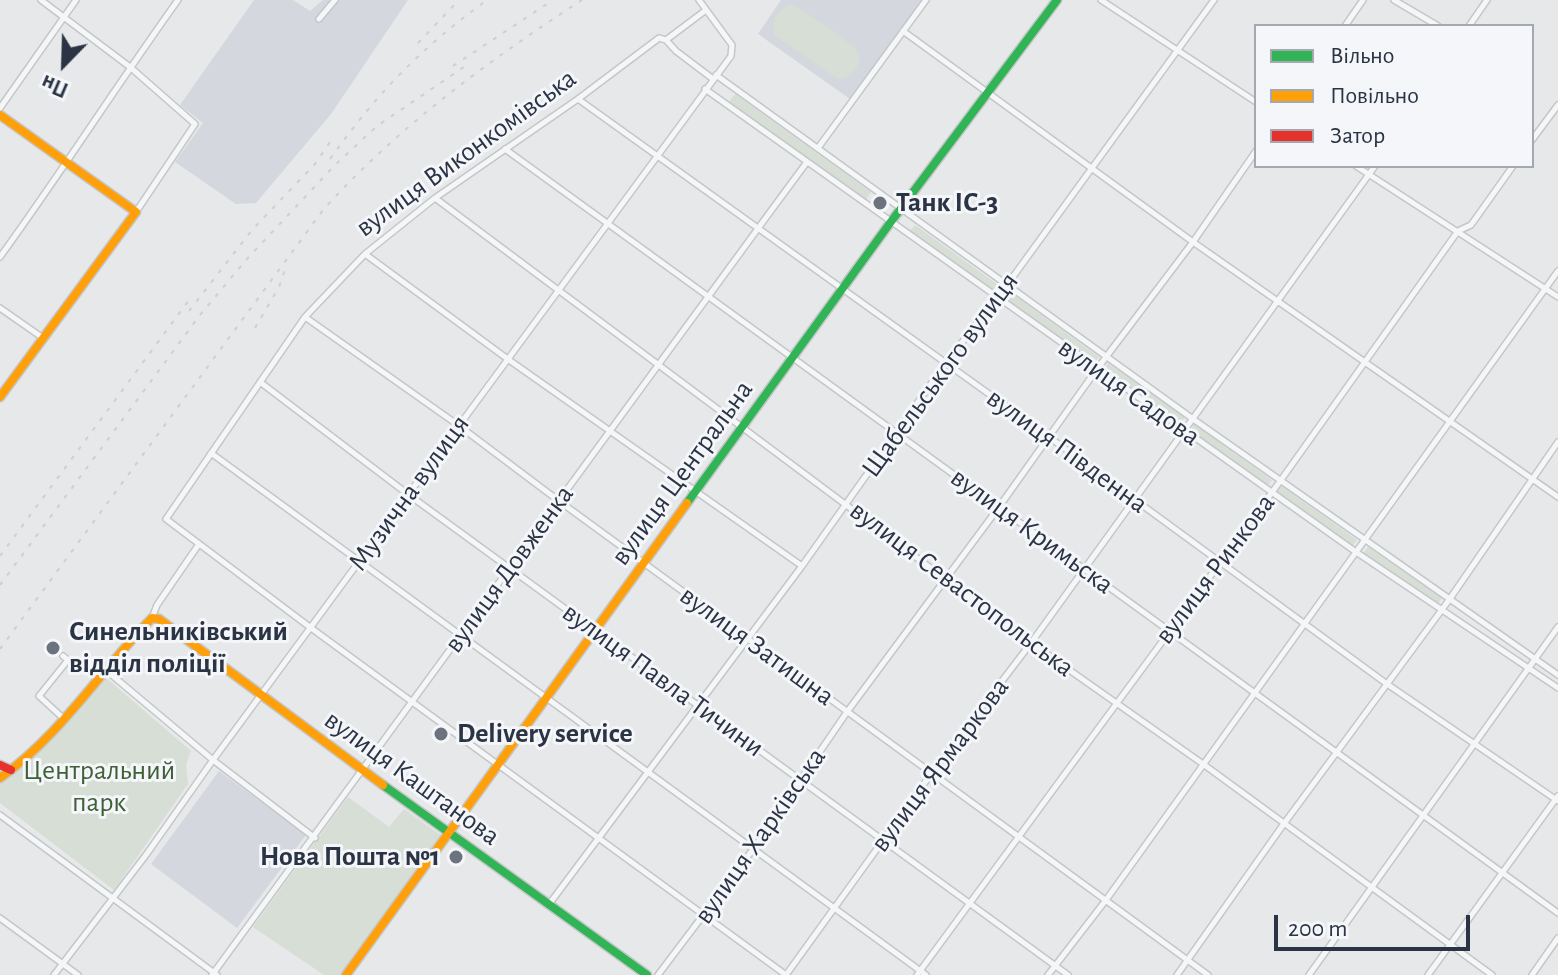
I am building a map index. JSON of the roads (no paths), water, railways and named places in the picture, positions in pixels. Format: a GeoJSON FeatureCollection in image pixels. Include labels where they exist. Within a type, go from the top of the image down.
{"type":"FeatureCollection","features":[{"type":"Feature","properties":{"kind":"street"},"geometry":{"type":"LineString","coordinates":[[0,397],[136,212],[195,124],[130,67],[41,0]]}},
{"type":"Feature","properties":{"kind":"street"},"geometry":{"type":"LineString","coordinates":[[0,108],[76,0]]}},
{"type":"Feature","properties":{"kind":"street"},"geometry":{"type":"LineString","coordinates":[[0,257],[178,0]]}},
{"type":"Feature","properties":{"kind":"street"},"geometry":{"type":"LineString","coordinates":[[319,19],[335,0]]}},
{"type":"Feature","properties":{"kind":"street"},"geometry":{"type":"LineString","coordinates":[[699,0],[706,10]]}},
{"type":"Feature","properties":{"kind":"street"},"geometry":{"type":"LineString","coordinates":[[818,148],[926,0]]}},
{"type":"Feature","properties":{"kind":"street","name":"вулиця Центральна"},"geometry":{"type":"LineString","coordinates":[[346,975],[890,223],[1057,0]]}},
{"type":"Feature","properties":{"kind":"street"},"geometry":{"type":"LineString","coordinates":[[1101,0],[1254,101]]}},
{"type":"Feature","properties":{"kind":"street","name":"Щабельського вулиця"},"geometry":{"type":"LineString","coordinates":[[550,903],[802,566],[945,364],[1007,285],[1214,0]]}},
{"type":"Feature","properties":{"kind":"street"},"geometry":{"type":"LineString","coordinates":[[1346,24],[1363,0]]}},
{"type":"Feature","properties":{"kind":"street"},"geometry":{"type":"LineString","coordinates":[[1394,0],[1435,24]]}},
{"type":"Feature","properties":{"kind":"street"},"geometry":{"type":"LineString","coordinates":[[1470,24],[1487,0]]}},
{"type":"Feature","properties":{"kind":"street","name":"вулиця Виконкомівська"},"geometry":{"type":"LineString","coordinates":[[199,544],[166,519],[305,317],[365,254],[435,198],[578,99],[659,38],[666,40],[706,10]]}},
{"type":"Feature","properties":{"kind":"street","name":"Музична вулиця"},"geometry":{"type":"LineString","coordinates":[[54,975],[731,56],[732,45],[706,10]]}},
{"type":"Feature","properties":{"kind":"street"},"geometry":{"type":"LineString","coordinates":[[903,31],[1091,170],[1558,497]]}},
{"type":"Feature","properties":{"kind":"street","name":"вулиця Садова"},"geometry":{"type":"LineString","coordinates":[[666,40],[676,51],[818,148],[1193,419],[1558,675]]}},
{"type":"Feature","properties":{"kind":"street","name":"вулиця Садова"},"geometry":{"type":"LineString","coordinates":[[705,89],[1271,493],[1558,688]]}},
{"type":"Feature","properties":{"kind":"street","name":"вулиця Південна"},"geometry":{"type":"LineString","coordinates":[[578,99],[1387,684],[1557,798]]}},
{"type":"Feature","properties":{"kind":"street"},"geometry":{"type":"LineString","coordinates":[[1534,137],[1558,105]]}},
{"type":"Feature","properties":{"kind":"street"},"geometry":{"type":"LineString","coordinates":[[0,115],[136,212]]}},
{"type":"Feature","properties":{"kind":"street","name":"вулиця Кримьска"},"geometry":{"type":"LineString","coordinates":[[505,149],[1558,913]]}},
{"type":"Feature","properties":{"kind":"street","name":"вулиця Харківська"},"geometry":{"type":"LineString","coordinates":[[658,975],[754,848],[847,712],[1106,356],[1193,242],[1254,154]]}},
{"type":"Feature","properties":{"kind":"street","name":"вулиця Довженка"},"geometry":{"type":"LineString","coordinates":[[214,974],[807,162]]}},
{"type":"Feature","properties":{"kind":"street"},"geometry":{"type":"LineString","coordinates":[[1359,168],[1558,297]]}},
{"type":"Feature","properties":{"kind":"street","name":"вулиця Ярмаркова"},"geometry":{"type":"LineString","coordinates":[[786,975],[931,774],[1085,569],[1374,168]]}},
{"type":"Feature","properties":{"kind":"street","name":"вулиця Ринкова"},"geometry":{"type":"LineString","coordinates":[[921,974],[969,903],[1281,480],[1458,231],[1471,225],[1512,168]]}},
{"type":"Feature","properties":{"kind":"street","name":"вулиця Севастопольська"},"geometry":{"type":"LineString","coordinates":[[435,198],[1031,643],[1492,975]]}},
{"type":"Feature","properties":{"kind":"street"},"geometry":{"type":"LineString","coordinates":[[365,254],[509,360],[802,566]]}},
{"type":"Feature","properties":{"kind":"street"},"geometry":{"type":"LineString","coordinates":[[1048,975],[1106,900],[1558,271]]}},
{"type":"Feature","properties":{"kind":"street"},"geometry":{"type":"LineString","coordinates":[[0,308],[43,338]]}},
{"type":"Feature","properties":{"kind":"street","name":"вулиця Затишна"},"geometry":{"type":"LineString","coordinates":[[305,317],[458,425],[1208,975]]}},
{"type":"Feature","properties":{"kind":"street","name":"вулиця Павла Тичини"},"geometry":{"type":"LineString","coordinates":[[260,382],[409,495],[1068,975]]}},
{"type":"Feature","properties":{"kind":"street"},"geometry":{"type":"LineString","coordinates":[[1177,975],[1442,610],[1558,442]]}},
{"type":"Feature","properties":{"kind":"street"},"geometry":{"type":"LineString","coordinates":[[211,453],[650,771],[921,974]]}},
{"type":"Feature","properties":{"kind":"street"},"geometry":{"type":"LineString","coordinates":[[0,778],[107,671],[150,620],[199,544],[786,975]]}},
{"type":"Feature","properties":{"kind":"street","name":"вулиця Каштанова"},"geometry":{"type":"LineString","coordinates":[[150,620],[159,619],[165,623],[447,832],[647,975]]}},
{"type":"Feature","properties":{"kind":"street"},"geometry":{"type":"LineString","coordinates":[[1309,975],[1558,627]]}},
{"type":"Feature","properties":{"kind":"street"},"geometry":{"type":"LineString","coordinates":[[63,656],[68,660],[39,696],[63,718]]}},
{"type":"Feature","properties":{"kind":"street"},"geometry":{"type":"LineString","coordinates":[[107,671],[213,760],[315,838]]}},
{"type":"Feature","properties":{"kind":"street"},"geometry":{"type":"LineString","coordinates":[[0,765],[11,770]]}},
{"type":"Feature","properties":{"kind":"street"},"geometry":{"type":"LineString","coordinates":[[1428,975],[1557,798]]}},
{"type":"Feature","properties":{"kind":"street"},"geometry":{"type":"LineString","coordinates":[[0,815],[214,974]]}},
{"type":"Feature","properties":{"kind":"street"},"geometry":{"type":"LineString","coordinates":[[0,918],[78,975]]}},
{"type":"Feature","properties":{"kind":"street"},"geometry":{"type":"LineString","coordinates":[[1532,975],[1558,938]]}},
{"type":"Feature","properties":{"kind":"railway"},"geometry":{"type":"LineString","coordinates":[[418,43],[459,0]]}},
{"type":"Feature","properties":{"kind":"railway"},"geometry":{"type":"LineString","coordinates":[[330,159],[401,73],[487,0]]}},
{"type":"Feature","properties":{"kind":"railway"},"geometry":{"type":"LineString","coordinates":[[453,66],[553,0]]}},
{"type":"Feature","properties":{"kind":"railway"},"geometry":{"type":"LineString","coordinates":[[0,649],[323,210],[382,150],[446,96],[582,0]]}},
{"type":"Feature","properties":{"kind":"railway"},"geometry":{"type":"LineString","coordinates":[[0,585],[200,315],[246,260],[334,166],[377,126],[467,65]]}},
{"type":"Feature","properties":{"kind":"railway"},"geometry":{"type":"LineString","coordinates":[[189,311],[252,230],[315,164],[330,142]]}},
{"type":"Feature","properties":{"kind":"railway"},"geometry":{"type":"LineString","coordinates":[[255,328],[279,287],[285,270]]}},
{"type":"Feature","properties":{"kind":"railway"},"geometry":{"type":"LineString","coordinates":[[0,556],[192,296]]}},
{"type":"Feature","properties":{"kind":"place","name":"Танк ІС-3"},"geometry":{"type":"Point","coordinates":[880,203]}},
{"type":"Feature","properties":{"kind":"place","name":"Синельниківський відділ поліції"},"geometry":{"type":"Point","coordinates":[53,648]}},
{"type":"Feature","properties":{"kind":"place","name":"Delivery service"},"geometry":{"type":"Point","coordinates":[441,734]}},
{"type":"Feature","properties":{"kind":"place","name":"Нова Пошта №1"},"geometry":{"type":"Point","coordinates":[456,857]}},
{"type":"Feature","properties":{"kind":"park label","name":"Центральний парк"},"geometry":{"type":"Point","coordinates":[99,787]}}]}
